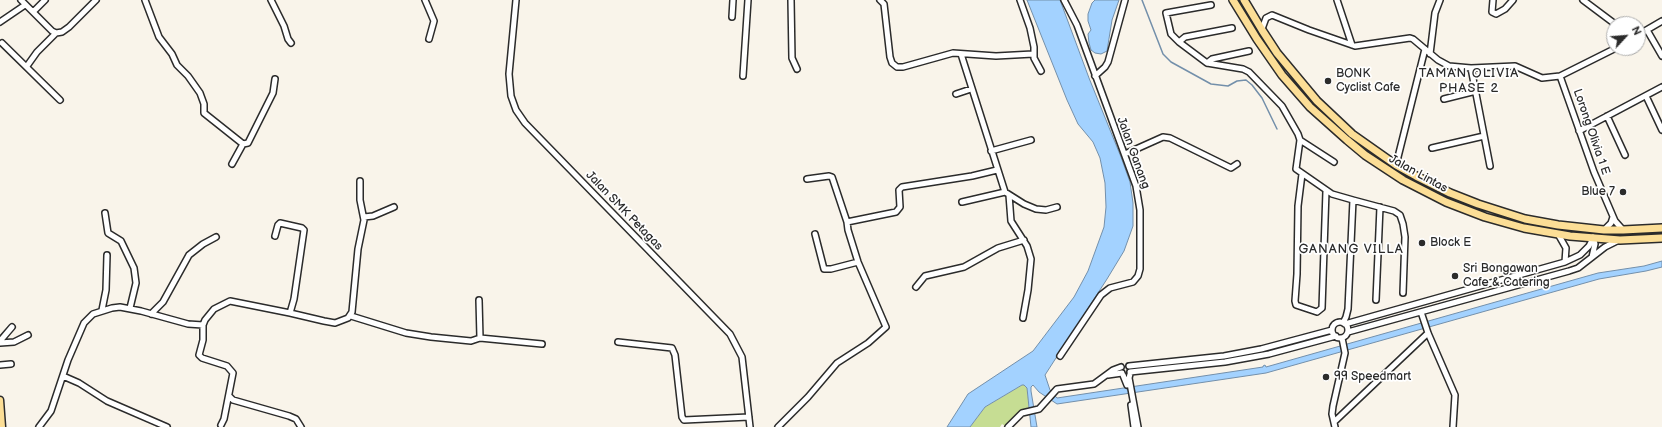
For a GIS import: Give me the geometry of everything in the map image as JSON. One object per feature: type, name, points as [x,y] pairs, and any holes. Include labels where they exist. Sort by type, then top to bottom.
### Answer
[{"type":"highway","name":"Jalan Lintas","points":[[1233,0],[1257,39],[1294,89],[1321,118],[1374,161],[1424,192],[1474,213],[1524,228],[1558,234],[1620,240],[1662,238]]},
{"type":"highway","name":"Jalan Lintas","points":[[1244,0],[1285,64],[1308,92],[1352,134],[1396,165],[1450,193],[1507,214],[1558,225],[1604,230],[1661,228]]},
{"type":"highway","points":[[1374,161],[1374,156],[1378,153]]},
{"type":"main road","points":[[0,400],[2,427]]},
{"type":"street","points":[[21,0],[52,31],[56,33]]},
{"type":"street","points":[[32,12],[46,0]]},
{"type":"street","points":[[27,66],[37,52],[56,33],[62,32],[69,27],[96,0]]},
{"type":"street","points":[[144,0],[159,37],[172,54],[177,65],[188,76],[203,100],[204,113],[243,144]]},
{"type":"street","points":[[271,0],[291,43]]},
{"type":"street","points":[[425,0],[434,21],[429,39]]},
{"type":"street","name":"Jalan SMK Petagas","points":[[516,0],[509,74],[511,96],[516,110],[525,123],[730,334],[742,357],[750,427]]},
{"type":"street","points":[[732,17],[733,0]]},
{"type":"street","points":[[744,76],[748,0]]},
{"type":"street","points":[[791,0],[792,58],[797,69]]},
{"type":"street","points":[[880,0],[884,4],[890,57],[894,66],[903,67],[945,54],[996,56],[1033,54]]},
{"type":"street","points":[[1020,0],[1030,28],[1034,51],[1033,54],[1041,71]]},
{"type":"street","name":"Jalan Ganang","points":[[1060,356],[1101,295],[1110,288],[1133,282],[1140,273],[1138,198],[1125,154],[1077,25],[1064,0]]},
{"type":"street","points":[[1095,76],[1105,67],[1108,62],[1125,0]]},
{"type":"street","points":[[1337,0],[1352,45]]},
{"type":"street","points":[[1430,54],[1435,13],[1440,0]]},
{"type":"street","points":[[1494,0],[1492,9],[1493,14],[1505,9],[1514,0]]},
{"type":"street","points":[[1583,0],[1606,17]]},
{"type":"street","points":[[0,22],[26,5]]},
{"type":"street","points":[[1211,5],[1166,13],[1165,14],[1171,34],[1179,42],[1207,63],[1249,72],[1282,106],[1300,140],[1296,167],[1302,174],[1326,191],[1336,196],[1394,211],[1400,215],[1405,237],[1403,293]]},
{"type":"street","points":[[1253,16],[1258,18],[1266,18],[1274,15],[1309,30],[1352,45],[1361,46],[1410,38],[1430,54],[1449,66],[1471,68],[1515,66],[1542,78],[1560,76],[1606,53]]},
{"type":"street","points":[[1262,30],[1266,18]]},
{"type":"street","points":[[1662,21],[1647,30],[1662,56]]},
{"type":"street","points":[[1179,42],[1185,37],[1232,28]]},
{"type":"street","points":[[2,43],[60,100]]},
{"type":"street","points":[[1396,165],[1425,50]]},
{"type":"street","points":[[1207,63],[1212,59],[1250,51]]},
{"type":"street","points":[[961,54],[997,170],[1007,194],[1011,221],[1024,240],[1031,259],[1023,318]]},
{"type":"street","points":[[1471,68],[1490,166]]},
{"type":"street","name":"Lorong Olivia 1 E","points":[[1560,76],[1591,166],[1614,217],[1623,230]]},
{"type":"street","points":[[232,164],[243,144],[248,143],[272,92],[275,79]]},
{"type":"street","points":[[1579,131],[1662,87]]},
{"type":"street","points":[[956,94],[972,89]]},
{"type":"street","points":[[1444,100],[1476,92]]},
{"type":"street","points":[[1646,96],[1662,130]]},
{"type":"street","points":[[1607,116],[1625,155]]},
{"type":"street","points":[[1432,148],[1484,136]]},
{"type":"street","points":[[1125,154],[1162,137],[1170,138],[1231,168],[1238,164]]},
{"type":"street","points":[[991,151],[1031,140]]},
{"type":"street","points":[[1300,140],[1334,162]]},
{"type":"street","points":[[847,222],[896,212],[900,207],[899,190],[902,187],[972,176],[997,170]]},
{"type":"street","points":[[1302,174],[1298,206],[1295,301],[1296,305],[1317,312],[1322,308],[1326,191]]},
{"type":"street","points":[[778,427],[808,397],[837,363],[868,343],[886,327],[858,262],[847,222],[831,177],[807,179]]},
{"type":"street","points":[[351,316],[358,249],[364,217],[360,200],[360,181]]},
{"type":"street","points":[[962,202],[1007,194],[1036,209],[1046,210],[1057,207]]},
{"type":"street","points":[[1344,323],[1348,310],[1353,200]]},
{"type":"street","points":[[364,217],[373,216],[394,206]]},
{"type":"street","points":[[1376,300],[1380,207]]},
{"type":"street","points":[[105,213],[108,233],[121,241],[134,268],[136,283],[130,308]]},
{"type":"street","points":[[1604,230],[1611,223],[1614,217]]},
{"type":"street","points":[[275,236],[280,223],[302,228],[304,230],[294,299],[290,313]]},
{"type":"street","points":[[1008,427],[1019,415],[1042,407],[1059,388],[1094,384],[1113,370],[1124,365],[1129,366],[1224,356],[1260,349],[1332,330],[1336,324],[1565,262],[1580,256],[1589,246],[1593,238],[1594,229]]},
{"type":"street","points":[[815,234],[824,269],[831,269],[858,262]]},
{"type":"street","points":[[1558,234],[1566,248],[1565,262]]},
{"type":"street","points":[[151,314],[163,302],[189,255],[203,244],[216,237]]},
{"type":"street","points":[[1592,257],[1595,244],[1593,238]]},
{"type":"street","points":[[916,287],[925,276],[964,267],[998,248],[1024,240]]},
{"type":"street","points":[[1334,424],[1332,414],[1334,401],[1346,353],[1343,340],[1348,332],[1578,268],[1605,247],[1620,240]]},
{"type":"street","points":[[102,310],[106,290],[107,255]]},
{"type":"street","points":[[479,300],[480,338]]},
{"type":"street","points":[[221,425],[224,419],[229,396],[232,373],[230,368],[227,366],[202,358],[199,355],[203,340],[203,325],[209,314],[214,309],[230,301],[336,323],[351,316],[416,335],[471,341],[480,338],[542,344]]},
{"type":"street","points":[[39,427],[51,411],[68,360],[84,323],[93,314],[102,310],[116,307],[130,308],[188,324],[203,325]]},
{"type":"street","points":[[1421,312],[1427,331],[1455,395],[1453,427]]},
{"type":"street","points":[[1344,323],[1348,328],[1348,332]]},
{"type":"street","points":[[0,342],[12,327]]},
{"type":"street","points":[[1332,330],[1336,336],[1343,340]]},
{"type":"street","points":[[1334,424],[1427,331]]},
{"type":"street","points":[[0,342],[14,342],[28,335]]},
{"type":"street","points":[[1108,375],[1225,362],[1269,354],[1336,336]]},
{"type":"street","points":[[618,342],[672,348],[675,355],[682,417],[684,420],[749,417]]},
{"type":"street","points":[[0,365],[10,364]]},
{"type":"street","points":[[1129,366],[1130,373],[1128,381],[1138,427]]},
{"type":"street","points":[[1121,367],[1122,374],[1128,381]]},
{"type":"street","points":[[63,376],[79,383],[107,401],[153,424],[166,427]]},
{"type":"street","points":[[229,396],[233,400],[289,416],[296,419],[300,426]]},
{"type":"street","points":[[1132,400],[1134,427]]},
{"type":"green space","points":[[1022,385],[1027,388],[1029,407],[1020,411],[1005,426],[1002,424],[1000,427],[970,427],[985,407]]},
{"type":"water","points":[[1027,0],[1060,0],[1130,182],[1133,203],[1133,226],[1124,251],[1045,375],[1050,390],[1057,398],[1263,367],[1265,365],[1266,367],[1598,273],[1644,266],[1662,261],[1662,267],[1599,279],[1266,373],[1057,404],[1039,392],[1033,385],[1031,387],[1031,391],[1037,427],[1031,427],[1027,388],[1022,385],[985,407],[970,427],[947,427],[968,394],[1033,351],[1074,297],[1088,271],[1104,227],[1106,207],[1105,183],[1100,158],[1093,142],[1078,124]]},
{"type":"water","points":[[1095,0],[1119,0],[1112,20],[1107,51],[1101,54],[1095,53],[1091,50],[1088,34],[1091,30],[1088,21],[1088,14],[1092,3]]},
{"type":"waterway","points":[[1142,0],[1163,54],[1171,62],[1211,84],[1228,86],[1237,81],[1246,80],[1262,98],[1277,129]]},
{"type":"place","name":"BONK Cyclist Cafe","points":[[1328,81]]},
{"type":"place","name":"Blue 7","points":[[1623,192]]},
{"type":"place","name":"Block E","points":[[1422,243]]},
{"type":"place","name":"Sri Bongawan Cafe & Catering","points":[[1455,276]]},
{"type":"place","name":"99 Speedmart","points":[[1326,377]]},
{"type":"district","name":"TAMAN OLIVIA PHASE 2","points":[[1469,82]]},
{"type":"district","name":"GANANG VILLA","points":[[1351,250]]}]
